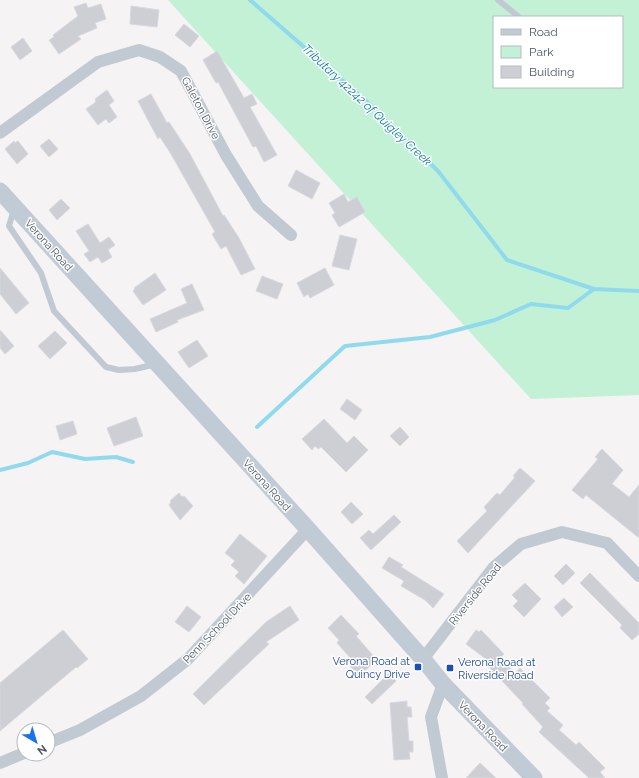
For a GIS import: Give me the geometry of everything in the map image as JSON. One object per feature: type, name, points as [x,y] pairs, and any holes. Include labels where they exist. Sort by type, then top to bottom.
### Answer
[{"type":"street","name":"Galeton Drive","points":[[0,133],[98,62],[139,50],[160,57],[181,71],[226,155],[258,206],[291,235]]},
{"type":"street","name":"Verona Road","points":[[0,191],[308,529],[423,659],[443,684],[534,778]]},
{"type":"street","name":"Penn School Drive","points":[[56,740],[80,730],[141,696],[188,660],[308,529]]},
{"type":"street","name":"Riverside Road","points":[[423,659],[494,567],[521,544],[562,532],[607,543],[639,576]]},
{"type":"street","points":[[442,778],[431,717],[443,684]]},
{"type":"street","points":[[0,763],[16,756]]},
{"type":"lane","points":[[498,0],[518,16]]},
{"type":"lane","points":[[15,208],[9,226],[42,274],[54,311],[106,367],[127,370],[158,364]]},
{"type":"green space","points":[[168,0],[639,0],[639,395],[531,399]]},
{"type":"building","points":[[86,3],[88,8],[101,4],[106,19],[95,23],[97,28],[78,36],[81,39],[59,54],[49,40],[54,37],[53,35],[78,16],[74,7]]},
{"type":"building","points":[[131,6],[159,10],[157,27],[130,24]]},
{"type":"building","points":[[184,24],[199,36],[190,47],[175,35]]},
{"type":"building","points":[[23,38],[32,51],[20,60],[11,47]]},
{"type":"building","points":[[217,51],[244,98],[252,94],[257,104],[250,107],[277,155],[264,162],[256,146],[253,147],[218,82],[216,83],[203,60]]},
{"type":"building","points":[[107,90],[114,101],[109,105],[117,117],[109,123],[106,119],[98,125],[86,109],[96,102],[95,99]]},
{"type":"building","points":[[151,94],[167,123],[169,122],[190,154],[223,216],[224,215],[239,238],[255,269],[241,275],[226,246],[221,249],[212,234],[215,232],[171,154],[160,137],[158,139],[138,101]]},
{"type":"building","points":[[49,139],[58,149],[49,157],[40,146]]},
{"type":"building","points":[[14,141],[15,143],[18,141],[28,154],[17,164],[5,149]]},
{"type":"building","points":[[296,170],[320,183],[312,199],[288,186]]},
{"type":"building","points":[[344,194],[348,202],[357,197],[365,212],[339,227],[332,215],[335,213],[329,203]]},
{"type":"building","points":[[61,199],[70,208],[57,220],[49,210]]},
{"type":"building","points":[[88,224],[100,243],[109,237],[115,245],[108,250],[112,257],[102,263],[98,257],[90,262],[84,254],[89,251],[76,231]]},
{"type":"building","points":[[340,235],[357,239],[349,270],[332,266]]},
{"type":"building","points":[[0,268],[29,303],[16,314],[0,294]]},
{"type":"building","points":[[325,268],[334,285],[310,298],[308,294],[304,297],[297,283]]},
{"type":"building","points":[[155,273],[166,290],[143,305],[133,291],[135,289],[134,288]]},
{"type":"building","points":[[262,276],[283,284],[277,299],[256,291]]},
{"type":"building","points":[[192,284],[204,310],[177,320],[178,322],[156,332],[150,319],[187,303],[181,289]]},
{"type":"building","points":[[0,330],[14,346],[5,354],[0,348]]},
{"type":"building","points":[[55,331],[67,343],[50,359],[38,346]]},
{"type":"building","points":[[197,340],[208,356],[189,368],[178,352]]},
{"type":"building","points":[[347,399],[362,410],[355,420],[340,409]]},
{"type":"building","points":[[136,417],[143,436],[114,446],[107,428]]},
{"type":"building","points":[[324,419],[347,443],[354,436],[368,450],[346,472],[321,447],[318,449],[315,446],[312,450],[302,439]]},
{"type":"building","points":[[73,421],[77,434],[60,440],[56,426]]},
{"type":"building","points":[[400,427],[409,437],[400,446],[390,436]]},
{"type":"building","points":[[602,449],[623,470],[612,484],[629,497],[639,485],[639,538],[586,495],[583,499],[572,490],[598,459],[595,457]]},
{"type":"building","points":[[520,468],[535,481],[468,553],[457,541],[487,511],[484,507],[497,493],[500,495],[515,477],[513,476]]},
{"type":"building","points":[[179,493],[182,497],[184,496],[193,506],[180,520],[169,505],[171,502],[170,501]]},
{"type":"building","points":[[351,502],[363,514],[352,524],[341,512]]},
{"type":"building","points":[[394,515],[401,522],[371,550],[360,538],[369,530],[373,534]]},
{"type":"building","points":[[240,534],[267,556],[244,584],[235,576],[239,572],[231,565],[235,561],[225,553]]},
{"type":"building","points":[[389,557],[403,565],[401,567],[444,594],[433,608],[425,600],[401,586],[404,581],[382,568]]},
{"type":"building","points":[[566,564],[575,573],[563,585],[554,576]]},
{"type":"building","points":[[590,573],[639,623],[639,634],[632,640],[620,628],[622,625],[580,583]]},
{"type":"building","points":[[525,583],[541,599],[524,617],[513,606],[518,601],[512,595]]},
{"type":"building","points":[[564,598],[573,607],[562,617],[554,607]]},
{"type":"building","points":[[187,606],[201,617],[189,632],[175,622]]},
{"type":"building","points":[[290,606],[299,620],[266,642],[269,644],[204,705],[193,694],[266,622]]},
{"type":"building","points":[[341,615],[359,634],[356,636],[377,660],[359,676],[350,666],[354,662],[337,643],[339,640],[328,628]]},
{"type":"building","points":[[63,630],[88,659],[77,668],[76,667],[0,731],[0,683]]},
{"type":"building","points":[[476,630],[479,632],[481,630],[504,654],[500,658],[515,673],[520,668],[550,698],[545,703],[550,708],[547,711],[563,725],[559,730],[576,745],[579,742],[605,768],[600,772],[605,778],[589,778],[539,732],[543,727],[522,704],[523,703],[483,661],[486,659],[466,644]]},
{"type":"building","points":[[389,673],[396,681],[372,704],[365,697]]},
{"type":"building","points":[[407,701],[407,707],[411,707],[412,717],[407,717],[409,741],[413,741],[413,752],[409,752],[410,759],[394,760],[390,703]]},
{"type":"building","points":[[480,763],[496,778],[466,778]]},
{"type":"waterway","name":"Tributary 42242 of Quigley Creek","points":[[250,0],[365,100],[438,171],[507,260],[594,289],[639,291]]},
{"type":"waterway","points":[[257,427],[345,346],[430,337],[495,320],[531,304],[568,308],[594,289]]},
{"type":"waterway","points":[[0,470],[28,463],[52,452],[85,459],[116,457],[133,462]]},
{"type":"place","name":"Verona Road at Quincy Drive","points":[[418,667]]},
{"type":"place","name":"Verona Road at Riverside Road","points":[[450,668]]}]
